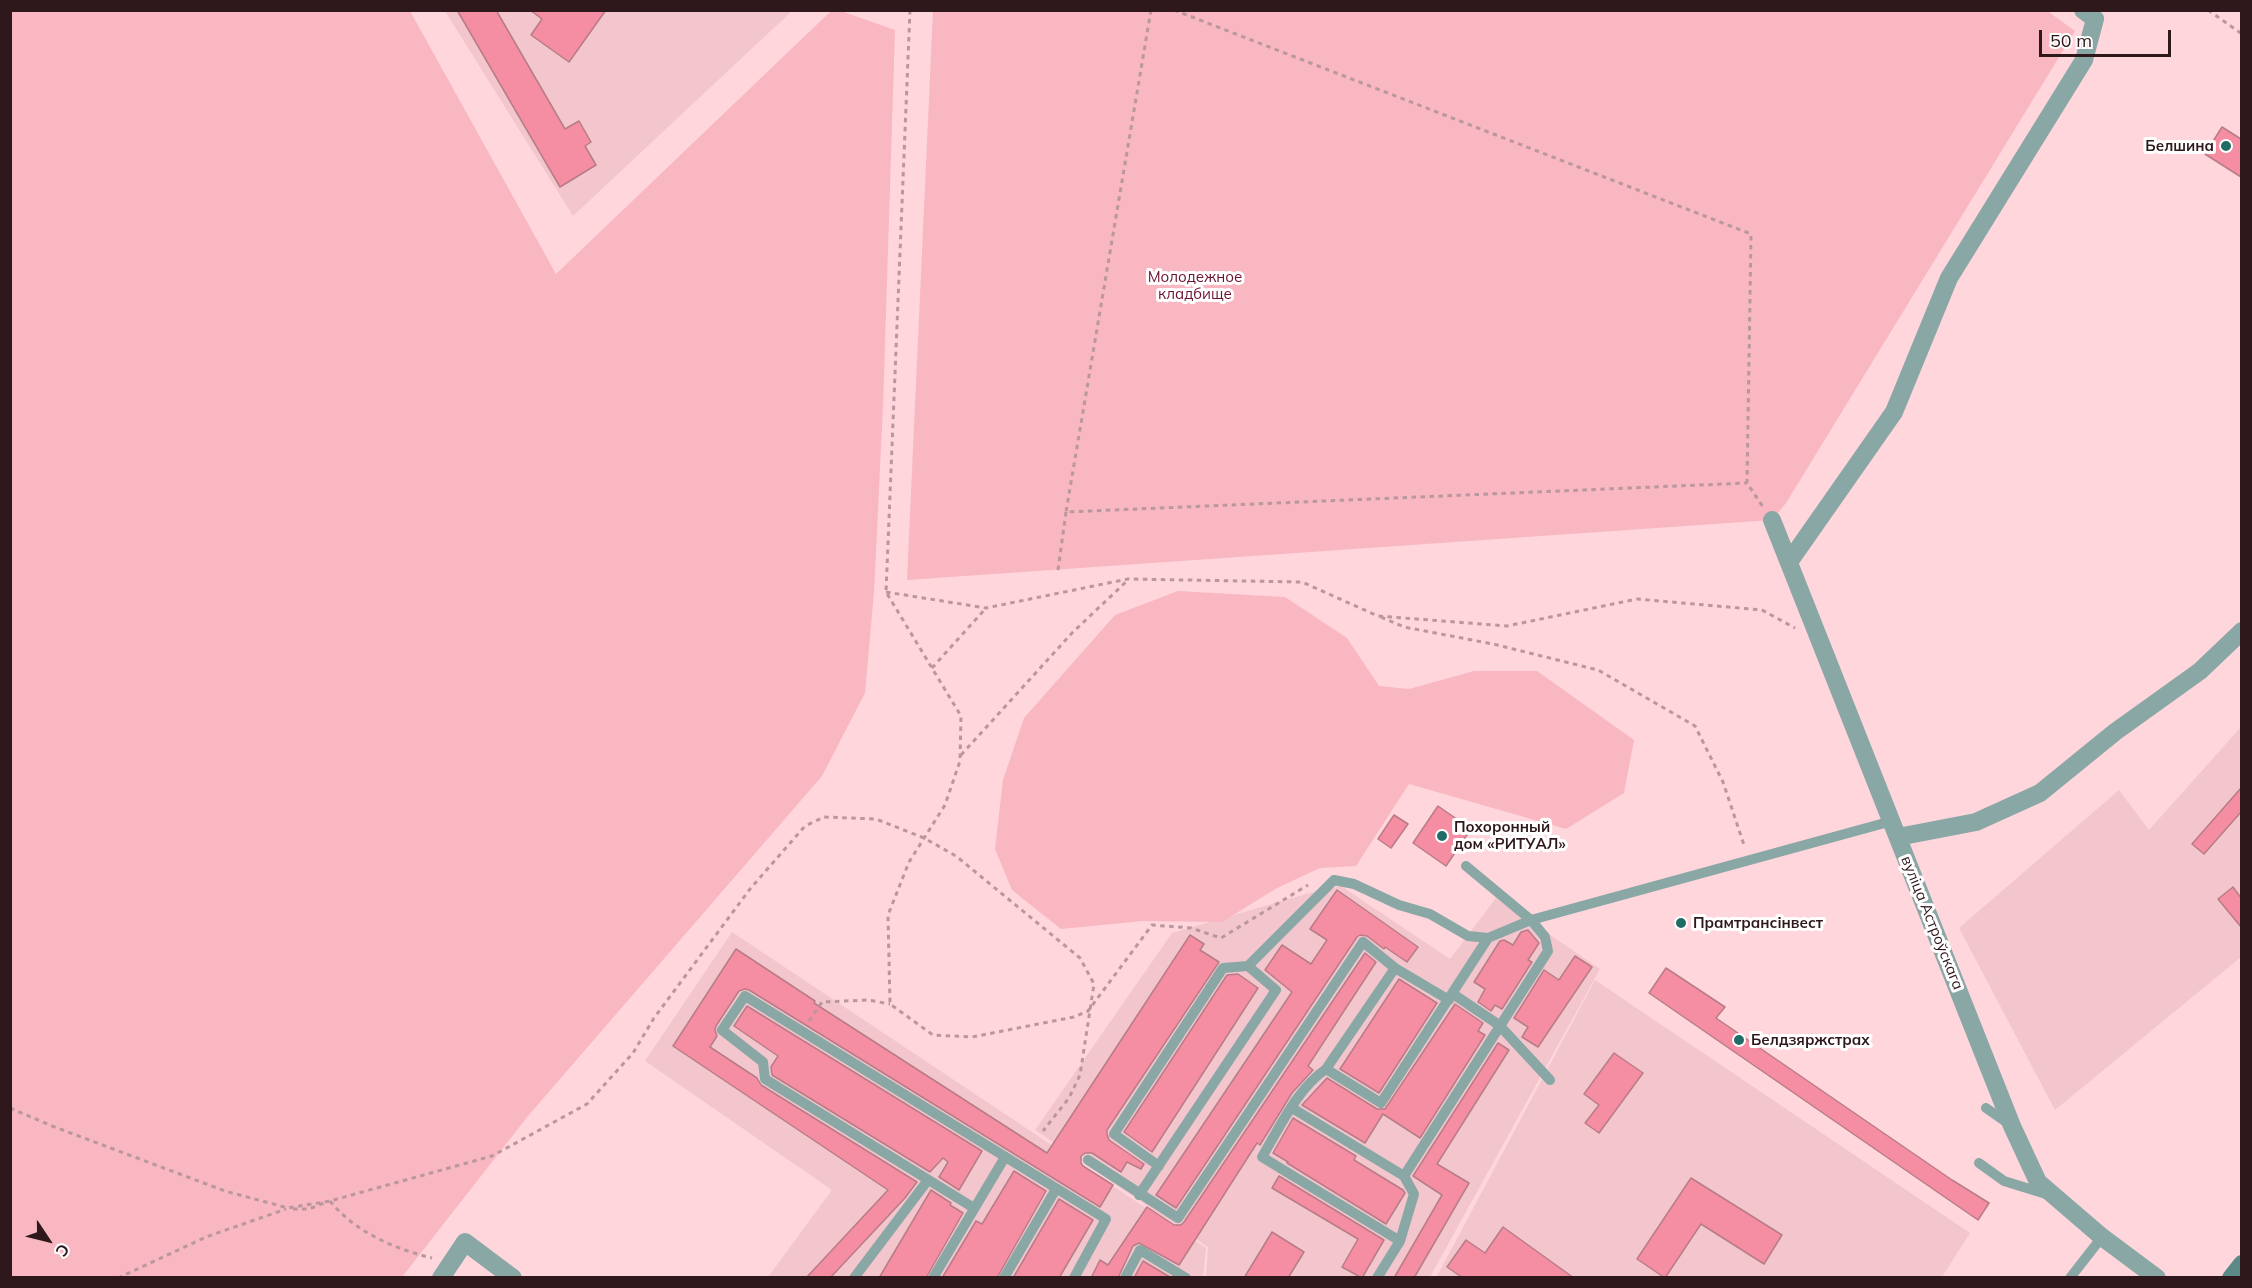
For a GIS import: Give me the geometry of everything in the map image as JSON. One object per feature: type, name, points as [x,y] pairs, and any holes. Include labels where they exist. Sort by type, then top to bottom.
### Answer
[{"type":"main road","points":[[2231,1278],[2241,1264]]},
{"type":"street","points":[[1789,562],[1894,412],[1949,278],[2084,60],[2095,19],[2083,10]]},
{"type":"street","name":"вуліца Астроўскага","points":[[1772,520],[2012,1126],[2038,1182],[2102,1236],[2157,1278]]},
{"type":"street","points":[[1895,829],[1976,822],[2040,793],[2115,732],[2200,671],[2241,631]]},
{"type":"street","points":[[441,1278],[465,1242],[513,1278]]},
{"type":"lane","points":[[1159,1166],[1114,1134],[1223,968],[1248,966],[1334,880],[1354,884],[1399,905],[1430,914],[1468,936],[1488,938],[1531,920],[1749,861],[1895,829]]},
{"type":"lane","points":[[1404,1176],[1499,1024],[1548,951],[1545,937],[1531,920],[1466,866]]},
{"type":"lane","points":[[1326,1069],[1381,1103],[1488,938]]},
{"type":"lane","points":[[1088,1160],[1178,1218],[1363,942],[1395,968],[1499,1024],[1550,1080]]},
{"type":"lane","points":[[1139,1195],[1276,990],[1248,966]]},
{"type":"lane","points":[[1395,968],[1326,1069],[1315,1077],[1292,1108],[1262,1157],[1400,1241]]},
{"type":"lane","points":[[974,1208],[765,1078],[763,1062],[722,1030],[745,996],[1106,1219],[1074,1278]]},
{"type":"lane","points":[[1986,1107],[2012,1126]]},
{"type":"lane","points":[[1292,1108],[1404,1176],[1414,1194],[1400,1241],[1377,1278]]},
{"type":"lane","points":[[933,1278],[1005,1157]]},
{"type":"lane","points":[[1979,1163],[2004,1181],[2056,1197]]},
{"type":"lane","points":[[854,1278],[928,1179]]},
{"type":"lane","points":[[1004,1278],[1056,1189]]},
{"type":"lane","points":[[2070,1278],[2102,1236]]},
{"type":"lane","points":[[1125,1278],[1140,1250],[1186,1278]]},
{"type":"path","points":[[890,1004],[888,915],[909,862],[945,805],[960,756],[961,716],[886,592],[910,10]]},
{"type":"path","points":[[1059,570],[1066,512],[1151,10]]},
{"type":"path","points":[[1174,10],[1751,234],[1747,483],[1772,520]]},
{"type":"path","points":[[2208,10],[2241,34]]},
{"type":"path","points":[[1066,512],[1747,483]]},
{"type":"path","points":[[886,592],[986,608],[1128,579],[1302,582],[1404,627],[1598,670],[1695,726],[1723,782],[1749,861]]},
{"type":"path","points":[[960,756],[1072,633],[1128,579]]},
{"type":"path","points":[[1378,616],[1508,626],[1638,598],[1761,610],[1821,642]]},
{"type":"path","points":[[932,668],[986,608]]},
{"type":"path","points":[[10,1108],[225,1191],[288,1208],[309,1209],[330,1201],[492,1156],[587,1104],[633,1053],[654,1018],[750,889],[805,826],[824,817],[876,819],[924,838],[956,856],[1080,958],[1094,984],[1088,1011],[1080,1075],[1069,1098],[1043,1131]]},
{"type":"path","points":[[802,1031],[822,1002],[868,1000],[890,1004],[933,1035],[972,1037],[1074,1017],[1088,1011],[1152,926],[1191,927],[1221,938],[1320,878],[1334,880]]},
{"type":"path","points":[[330,1201],[343,1217],[379,1239],[413,1253],[452,1262]]},
{"type":"path","points":[[118,1278],[206,1237],[288,1208]]},
{"type":"shaded area","points":[[445,11],[792,11],[573,216]]},
{"type":"shaded area","points":[[2241,727],[2241,957],[2055,1110],[1959,928],[2119,790],[2149,830]]},
{"type":"shaded area","points":[[1341,886],[1450,959],[1496,898],[1600,969],[1430,1277],[1206,1277],[1208,1247],[1035,1130],[1172,933]]},
{"type":"shaded area","points":[[732,932],[1206,1248],[1203,1277],[768,1277],[832,1190],[645,1061]]},
{"type":"shaded area","points":[[1595,980],[1970,1233],[1942,1277],[1436,1278]]},
{"type":"green space","name":"Молодежное кладбище","points":[[2046,10],[2075,31],[1786,503],[1772,520],[907,580],[933,11]]},
{"type":"green space","points":[[10,11],[410,11],[556,274],[831,11],[841,11],[895,30],[883,407],[874,592],[865,693],[822,776],[528,1116],[402,1277],[11,1277]]},
{"type":"green space","points":[[1178,591],[1285,597],[1347,638],[1379,686],[1409,689],[1474,671],[1537,671],[1634,740],[1624,793],[1566,829],[1409,784],[1356,866],[1320,868],[1277,888],[1222,922],[1143,921],[1061,929],[1012,890],[995,849],[1003,780],[1024,718],[1115,615]]},
{"type":"building","points":[[457,10],[496,10],[565,129],[579,121],[591,142],[585,146],[596,165],[560,187]]},
{"type":"building","points":[[530,10],[606,10],[569,62],[531,35],[542,19]]},
{"type":"building","name":"Белшина","points":[[2222,127],[2241,139],[2241,177],[2205,154]]},
{"type":"building","points":[[2241,788],[2241,812],[2204,854],[2192,844]]},
{"type":"building","name":"Похоронный дом «РИТУАЛ»","points":[[1438,806],[1471,829],[1446,866],[1413,843]]},
{"type":"building","points":[[1394,815],[1408,824],[1391,848],[1378,839]]},
{"type":"building","points":[[2233,887],[2241,898],[2241,927],[2218,899]]},
{"type":"building","points":[[1337,890],[1418,947],[1407,962],[1367,936],[1357,937],[1176,1208],[1156,1195],[1292,992],[1265,970],[1282,945],[1311,964],[1327,940],[1310,929]]},
{"type":"building","points":[[1528,930],[1539,943],[1528,960],[1532,962],[1502,1009],[1495,1005],[1491,1011],[1478,1002],[1485,989],[1474,982],[1500,941],[1504,940],[1513,945],[1521,932]]},
{"type":"building","points":[[1190,935],[1204,944],[1200,950],[1219,962],[1107,1130],[1109,1140],[1144,1164],[1141,1169],[1127,1162],[1121,1172],[1092,1153],[1085,1153],[1081,1156],[1083,1166],[1113,1185],[1100,1207],[749,990],[739,991],[716,1026],[717,1036],[710,1047],[757,1078],[761,1085],[917,1182],[905,1198],[830,1278],[806,1278],[888,1190],[673,1046],[736,949],[815,1001],[814,1003],[1047,1153]]},
{"type":"building","points":[[1365,953],[1376,962],[1308,1066],[1313,1070],[1292,1093],[1260,1145],[1257,1143],[1179,1265],[1139,1243],[1133,1246],[1118,1278],[1091,1278],[1100,1260],[1108,1265],[1147,1207],[1174,1225],[1181,1225],[1184,1222]]},
{"type":"building","points":[[1575,956],[1592,967],[1538,1047],[1522,1037],[1528,1027],[1514,1018],[1544,970],[1559,980]]},
{"type":"building","points":[[1666,968],[1725,1007],[1716,1018],[1989,1203],[1978,1220],[1649,993]]},
{"type":"building","points":[[1238,974],[1258,988],[1152,1152],[1124,1132],[1227,975]]},
{"type":"building","points":[[1399,979],[1437,1003],[1379,1093],[1340,1069]]},
{"type":"building","points":[[1455,1004],[1483,1023],[1478,1031],[1485,1035],[1420,1138],[1383,1114],[1365,1143],[1302,1105],[1327,1078],[1377,1109],[1385,1109]]},
{"type":"building","points":[[747,1006],[982,1151],[959,1190],[939,1177],[948,1162],[943,1158],[930,1172],[772,1075],[771,1067],[778,1056],[734,1026]]},
{"type":"building","points":[[1498,1043],[1509,1050],[1437,1164],[1469,1183],[1414,1278],[1394,1278],[1442,1195],[1413,1176]]},
{"type":"building","points":[[1614,1053],[1643,1073],[1599,1133],[1585,1123],[1599,1105],[1584,1094]]},
{"type":"building","points":[[1293,1118],[1356,1156],[1354,1160],[1403,1190],[1405,1193],[1386,1224],[1273,1153]]},
{"type":"building","points":[[1014,1171],[1046,1191],[997,1278],[942,1278],[976,1221],[982,1224]]},
{"type":"building","points":[[1279,1176],[1384,1240],[1362,1278],[1342,1267],[1358,1239],[1272,1188]]},
{"type":"building","points":[[1691,1178],[1782,1235],[1764,1264],[1701,1224],[1665,1278],[1637,1259]]},
{"type":"building","points":[[931,1190],[963,1213],[926,1278],[879,1278]]},
{"type":"building","points":[[1059,1199],[1093,1220],[1059,1278],[1013,1278]]},
{"type":"building","points":[[1503,1227],[1574,1278],[1463,1278],[1447,1267],[1466,1240],[1485,1253]]},
{"type":"building","points":[[1272,1232],[1304,1252],[1288,1278],[1244,1278]]},
{"type":"building","points":[[1143,1261],[1170,1277],[1134,1278]]},
{"type":"place","name":"Белшина","points":[[2226,146]]},
{"type":"place","name":"Похоронный дом «РИТУАЛ»","points":[[1442,836]]},
{"type":"place","name":"Прамтрансінвест","points":[[1681,923]]},
{"type":"place","name":"Белдзяржстрах","points":[[1739,1040]]}]
